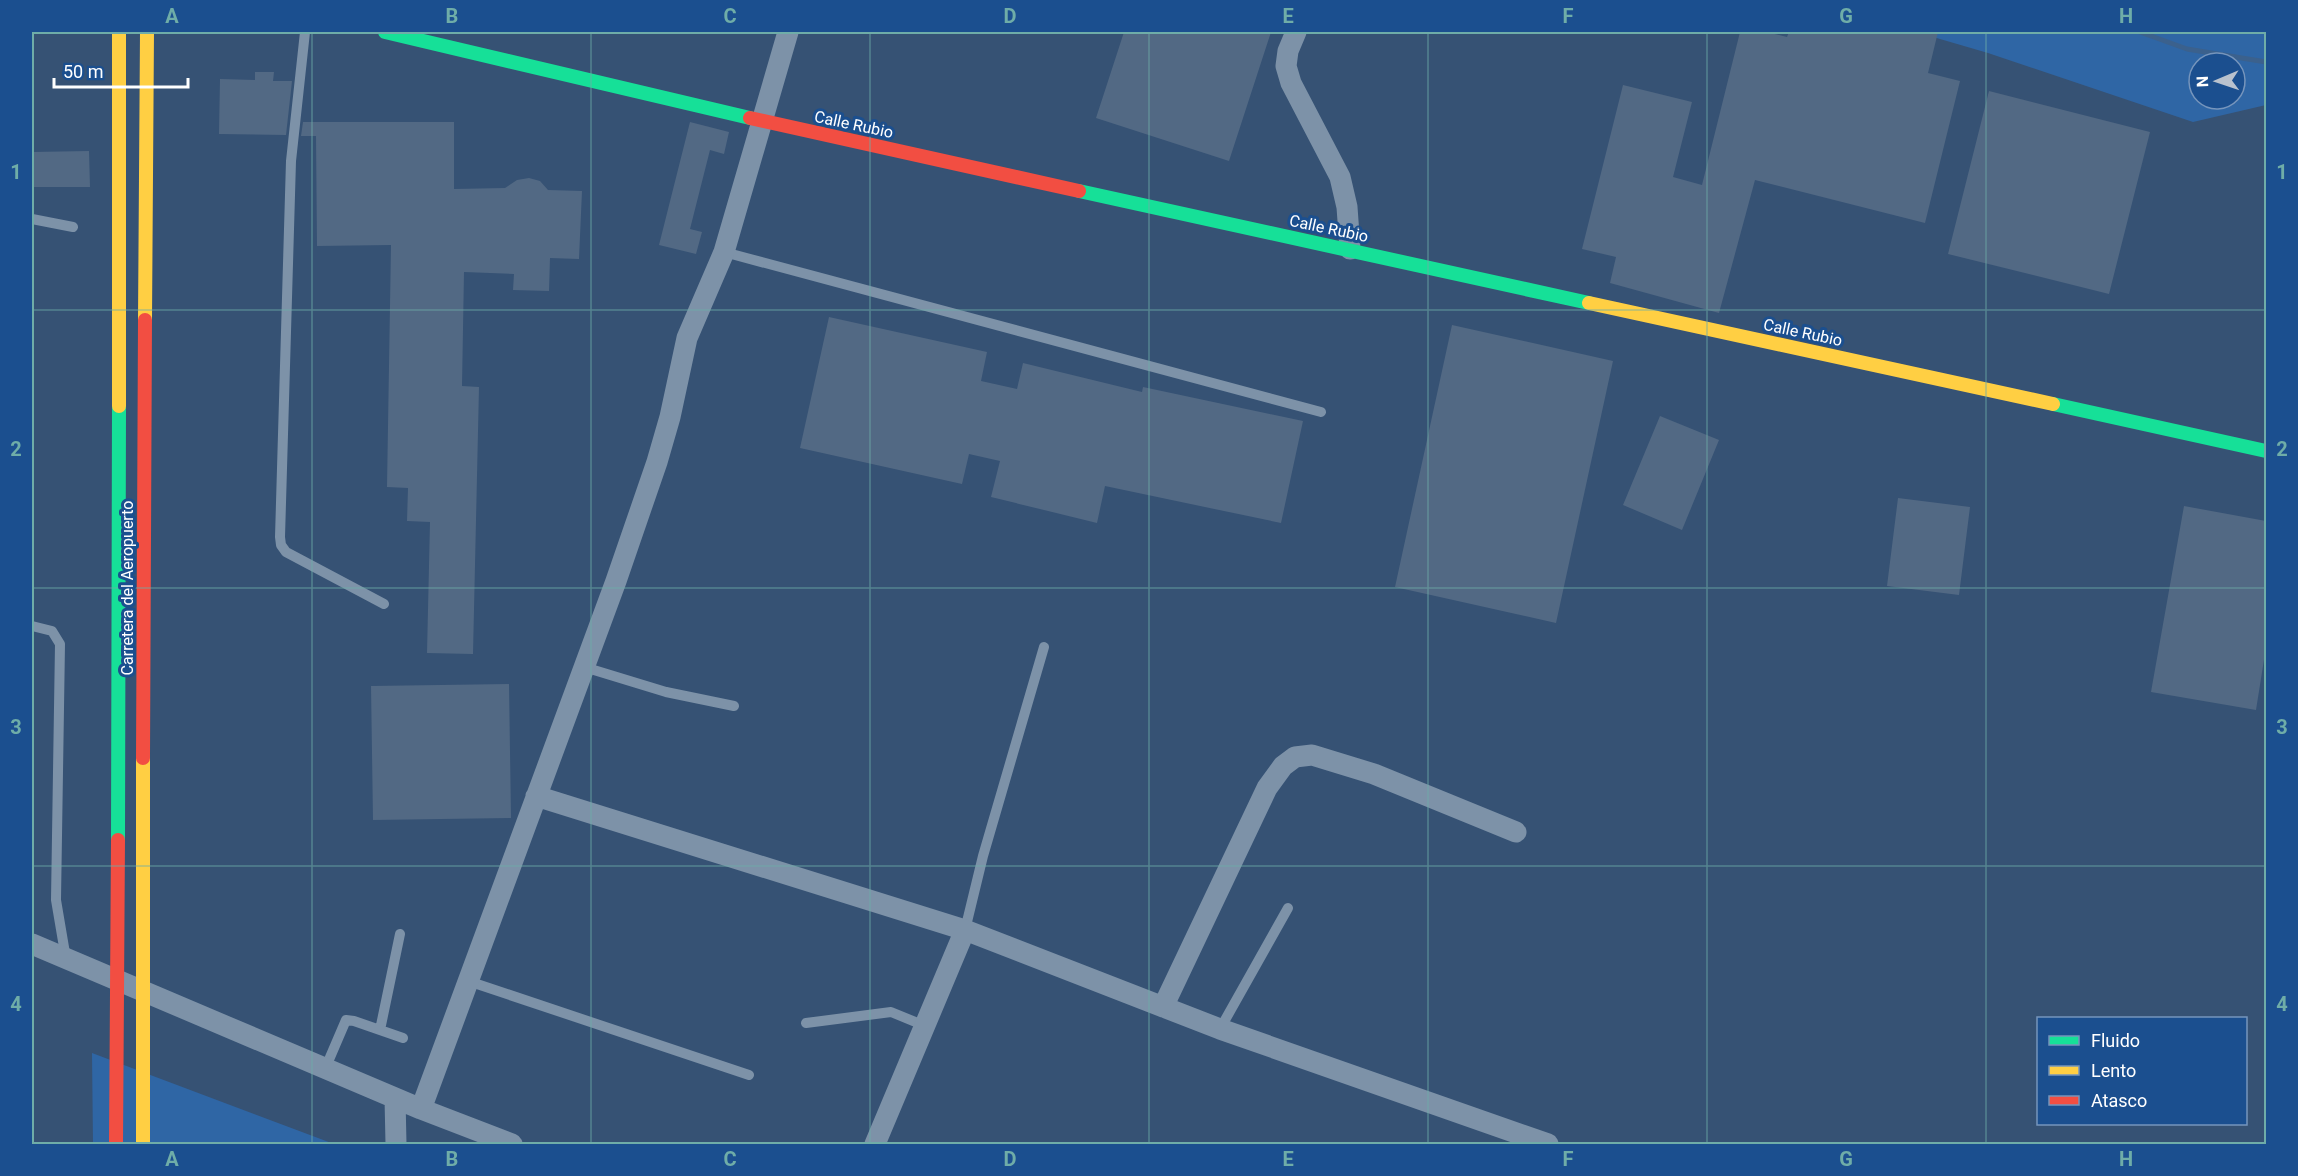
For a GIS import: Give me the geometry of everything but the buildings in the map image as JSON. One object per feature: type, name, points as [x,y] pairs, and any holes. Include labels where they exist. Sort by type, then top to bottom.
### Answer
[{"type":"main road","name":"Carretera del Aeropuerto","points":[[116,1144],[118,32]]},
{"type":"main road","name":"Carretera del Aeropuerto","points":[[143,1144],[147,32]]},
{"type":"main road","name":"Calle Rubio","points":[[385,32],[762,121],[2266,451]]},
{"type":"main road","points":[[118,415],[144,415]]},
{"type":"street","points":[[421,1109],[657,462],[670,417],[687,338],[724,252],[788,32]]},
{"type":"street","points":[[1296,32],[1288,51],[1286,66],[1291,83],[1340,177],[1347,207],[1350,249]]},
{"type":"street","points":[[1163,1007],[1267,788],[1283,766],[1295,758],[1312,755],[1374,774],[1516,831]]},
{"type":"street","points":[[536,796],[965,930],[1220,1029],[1539,1143]]},
{"type":"street","points":[[875,1144],[965,930]]},
{"type":"street","points":[[32,944],[144,994],[421,1109],[512,1144]]},
{"type":"street","points":[[395,1098],[396,1144]]},
{"type":"lane","points":[[305,32],[291,161],[281,545],[286,552],[384,604]]},
{"type":"lane","points":[[32,219],[73,227]]},
{"type":"lane","points":[[724,252],[1321,412]]},
{"type":"lane","points":[[32,626],[52,631],[60,644],[56,900],[66,959]]},
{"type":"lane","points":[[965,930],[983,856],[1044,647]]},
{"type":"lane","points":[[584,667],[666,692],[734,706]]},
{"type":"lane","points":[[1220,1029],[1288,908]]},
{"type":"lane","points":[[380,1030],[400,934]]},
{"type":"lane","points":[[468,981],[749,1074]]},
{"type":"lane","points":[[806,1023],[891,1012],[925,1026]]},
{"type":"lane","points":[[325,1069],[346,1020],[404,1038]]},
{"type":"shaded area","points":[[1916,32],[2266,32],[2266,105],[2247,109],[2247,51],[2187,51],[2187,111],[2240,111],[2193,122],[1988,53]]},
{"type":"shaded area","points":[[92,1053],[334,1144],[93,1144]]},
{"type":"waterway","points":[[2140,32],[2187,49],[2266,62]]},
{"type":"traffic: fast","points":[[385,32],[750,118]]},
{"type":"traffic: fast","points":[[1079,191],[1589,303]]},
{"type":"traffic: fast","points":[[2053,404],[2266,451]]},
{"type":"traffic: fast","points":[[118,840],[119,406]]},
{"type":"traffic: slow","points":[[119,32],[119,406]]},
{"type":"traffic: slow","points":[[145,320],[147,32]]},
{"type":"traffic: slow","points":[[1589,303],[2053,404]]},
{"type":"traffic: slow","points":[[143,758],[143,1144]]},
{"type":"traffic: jam","points":[[750,118],[1079,191]]},
{"type":"traffic: jam","points":[[143,758],[145,320]]},
{"type":"traffic: jam","points":[[116,1144],[118,840]]}]
